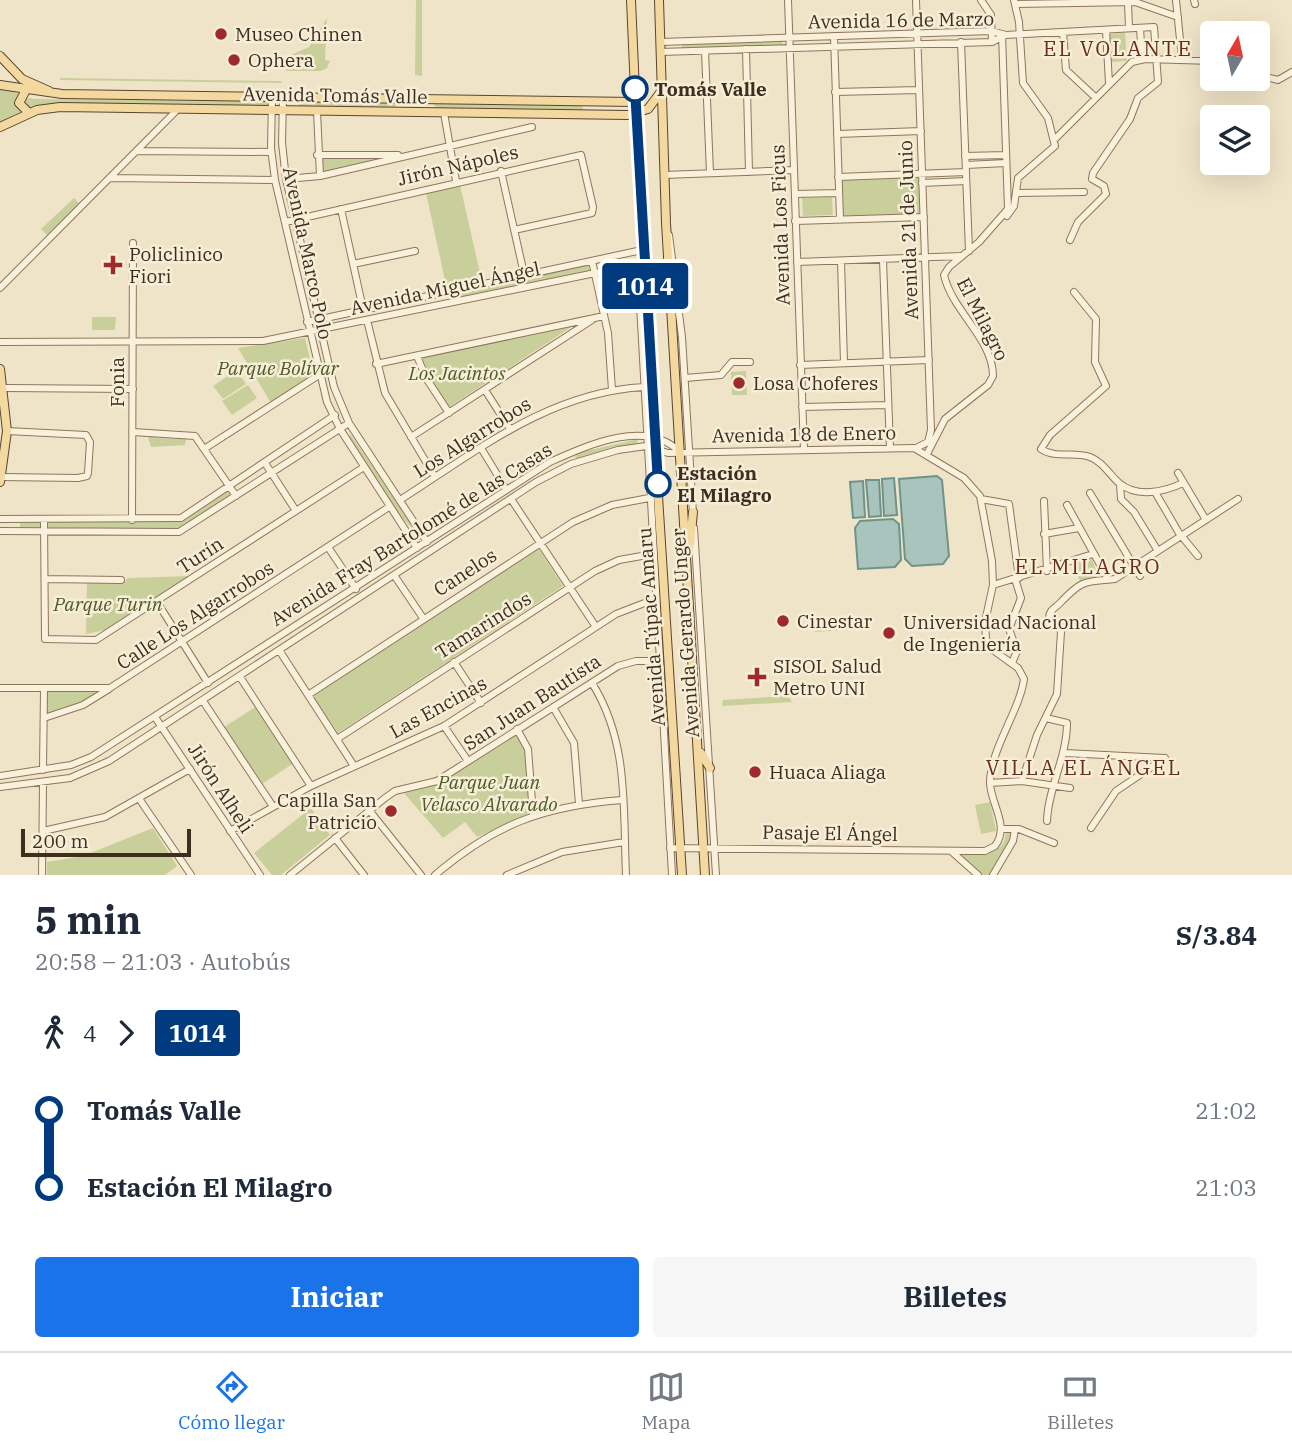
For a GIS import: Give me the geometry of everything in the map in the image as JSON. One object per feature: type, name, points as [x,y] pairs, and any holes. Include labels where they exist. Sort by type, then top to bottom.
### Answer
[{"type":"main road","name":"Avenida Túpac Amaru","points":[[631,0],[642,250],[682,875]]},
{"type":"main road","name":"Avenida Túpac Amaru","points":[[659,0],[666,223],[685,452],[687,567],[705,875]]},
{"type":"main road","points":[[0,56],[22,79],[62,94]]},
{"type":"main road","name":"Avenida Tomás Valle","points":[[0,85],[62,94],[635,102]]},
{"type":"main road","points":[[635,114],[651,106],[661,89]]},
{"type":"main road","points":[[26,90],[19,103],[30,113]]},
{"type":"main road","points":[[585,102],[589,108],[585,114]]},
{"type":"main road","name":"Avenida Tomás Valle","points":[[0,127],[30,113],[60,107],[635,114]]},
{"type":"main road","points":[[0,369],[7,431],[0,482]]},
{"type":"main road","points":[[687,567],[693,512]]},
{"type":"main road","points":[[698,748],[710,768]]},
{"type":"street","points":[[659,0],[669,0]]},
{"type":"street","name":"Avenida Los Ficus","points":[[788,0],[804,450]]},
{"type":"street","name":"Avenida 21 de Junio","points":[[914,448],[926,444],[931,434],[916,0]]},
{"type":"street","points":[[981,0],[991,15],[992,42]]},
{"type":"street","points":[[1177,0],[1182,59]]},
{"type":"street","points":[[797,262],[966,254],[1013,210],[1018,178],[1053,151],[1054,140],[1047,116],[1023,83],[1015,2],[1140,3],[1178,17]]},
{"type":"street","points":[[1128,2],[1129,28]]},
{"type":"street","points":[[997,225],[1008,209],[1003,35],[1154,27],[1158,82],[1139,97],[1130,119],[1092,174],[1093,180],[1105,187],[1105,196],[1080,218],[1070,240]]},
{"type":"street","points":[[1140,28],[1142,59]]},
{"type":"street","points":[[1106,30],[1109,83]]},
{"type":"street","name":"Avenida 16 de Marzo","points":[[660,42],[991,31],[1003,35]]},
{"type":"street","points":[[1063,32],[1066,70],[1095,97]]},
{"type":"street","name":"Avenida 16 de Marzo","points":[[660,52],[992,42],[1003,35]]},
{"type":"street","points":[[834,36],[840,219]]},
{"type":"street","points":[[961,43],[966,254]]},
{"type":"street","points":[[746,49],[750,172]]},
{"type":"street","points":[[705,51],[710,173]]},
{"type":"street","points":[[1054,140],[1129,64],[1142,59],[1200,60]]},
{"type":"street","points":[[1270,78],[1278,80],[1292,72]]},
{"type":"street","points":[[835,92],[919,90]]},
{"type":"street","name":"Avenida Marco Polo","points":[[272,97],[271,152],[275,180],[319,374],[340,429],[422,556]]},
{"type":"street","name":"Avenida Marco Polo","points":[[283,97],[282,143],[286,179],[318,320],[342,410],[432,549]]},
{"type":"street","points":[[0,288],[179,108]]},
{"type":"street","points":[[317,111],[320,176]]},
{"type":"street","points":[[444,113],[456,181]]},
{"type":"street","points":[[286,179],[320,176],[532,127]]},
{"type":"street","points":[[837,134],[921,131]]},
{"type":"street","points":[[137,151],[271,152]]},
{"type":"street","points":[[317,155],[407,156]]},
{"type":"street","name":"Jirón Nápoles","points":[[285,222],[456,181],[581,155],[593,211],[514,230]]},
{"type":"street","points":[[965,156],[1006,155]]},
{"type":"street","points":[[838,177],[922,174],[1006,163]]},
{"type":"street","points":[[664,175],[794,170]]},
{"type":"street","points":[[501,171],[524,274]]},
{"type":"street","points":[[110,178],[275,180]]},
{"type":"street","points":[[922,183],[966,181]]},
{"type":"street","points":[[1016,193],[1084,192]]},
{"type":"street","points":[[794,194],[839,193]]},
{"type":"street","points":[[341,209],[363,309]]},
{"type":"street","points":[[795,221],[924,217]]},
{"type":"street","name":"Avenida Gerardo Unger","points":[[666,223],[685,378],[685,452],[693,512],[716,875]]},
{"type":"street","name":"Fonia","points":[[132,520],[133,243]]},
{"type":"street","name":"Avenida Miguel Ángel","points":[[307,322],[642,250]]},
{"type":"street","points":[[353,264],[415,251]]},
{"type":"street","points":[[293,256],[303,254]]},
{"type":"street","name":"El Milagro","points":[[927,454],[944,419],[988,385],[993,376],[987,354],[944,277],[947,269],[966,254]]},
{"type":"street","points":[[883,260],[890,448]]},
{"type":"street","points":[[592,261],[604,316],[612,390]]},
{"type":"street","points":[[841,261],[844,363]]},
{"type":"street","name":"Avenida Miguel Ángel","points":[[0,342],[249,343],[321,331],[595,272],[644,266]]},
{"type":"street","name":"Avenida Gerardo Unger","points":[[644,266],[640,305],[643,387],[672,875]]},
{"type":"street","points":[[297,273],[307,271]]},
{"type":"street","points":[[300,289],[311,287]]},
{"type":"street","points":[[449,290],[452,302]]},
{"type":"street","points":[[1074,292],[1096,318],[1095,362],[1106,386],[1057,428],[1041,447],[1049,453],[1075,454],[1094,459],[1120,484],[1133,490],[1155,492],[1182,483]]},
{"type":"street","points":[[376,364],[604,316]]},
{"type":"street","points":[[411,437],[593,319]]},
{"type":"street","points":[[367,320],[385,393],[435,477]]},
{"type":"street","points":[[417,356],[426,378],[449,413]]},
{"type":"street","points":[[800,365],[929,360]]},
{"type":"street","points":[[685,378],[721,375],[733,362],[750,362]]},
{"type":"street","points":[[204,449],[319,374]]},
{"type":"street","name":"Los Algarrobos","points":[[400,500],[510,429],[556,406],[612,390],[643,387]]},
{"type":"street","points":[[4,388],[133,390]]},
{"type":"street","points":[[485,390],[510,429]]},
{"type":"street","points":[[802,407],[888,404]]},
{"type":"street","points":[[0,519],[181,518],[342,410]]},
{"type":"street","points":[[0,531],[179,532],[349,423]]},
{"type":"street","points":[[0,477],[87,476],[89,442],[86,435],[7,431]]},
{"type":"street","points":[[133,432],[191,434],[236,496]]},
{"type":"street","name":"Avenida Fray Bartolomé de las Casas","points":[[0,776],[43,770],[91,757],[506,489],[567,454],[611,440],[646,435],[672,444],[685,452]]},
{"type":"street","points":[[646,446],[656,450],[685,452]]},
{"type":"street","name":"Avenida Fray Bartolomé de las Casas","points":[[0,787],[43,783],[88,772],[203,701],[511,499],[571,464],[604,453],[646,446]]},
{"type":"street","points":[[481,448],[506,489]]},
{"type":"street","name":"Avenida 18 de Enero","points":[[685,452],[914,448],[927,454]]},
{"type":"street","points":[[567,454],[571,464]]},
{"type":"street","points":[[927,454],[969,481],[981,499],[993,585],[985,622],[986,639],[993,650],[1018,668],[1024,683],[1005,731],[990,783],[1002,829],[1015,829],[1054,843]]},
{"type":"street","points":[[265,463],[296,511]]},
{"type":"street","name":"Turín","points":[[45,579],[45,639],[96,640],[363,467]]},
{"type":"street","points":[[1178,473],[1206,520]]},
{"type":"street","points":[[1120,484],[1121,499],[1134,512],[1158,551]]},
{"type":"street","points":[[1155,492],[1182,536],[1198,556]]},
{"type":"street","points":[[1090,493],[1140,576]]},
{"type":"street","name":"Canelos","points":[[308,695],[588,514],[612,505],[649,498]]},
{"type":"street","points":[[511,499],[596,627]]},
{"type":"street","points":[[981,499],[1009,504],[1021,597],[1009,627],[1017,650],[1012,663]]},
{"type":"street","points":[[1022,781],[1055,700],[1060,680],[1061,632],[1058,624],[1050,620],[1049,612],[1073,587],[1115,579],[1238,499]]},
{"type":"street","points":[[1044,501],[1047,571]]},
{"type":"street","points":[[1067,505],[1108,579]]},
{"type":"street","name":"Calle Los Algarrobos","points":[[0,688],[110,688],[389,507]]},
{"type":"street","points":[[44,520],[45,579],[121,580]]},
{"type":"street","points":[[1044,534],[1079,528]]},
{"type":"street","points":[[328,547],[360,597]]},
{"type":"street","name":"Tamarindos","points":[[337,739],[613,562],[653,554]]},
{"type":"street","points":[[993,585],[1047,571],[1093,554]]},
{"type":"street","points":[[394,575],[424,618]]},
{"type":"street","name":"Las Encinas","points":[[230,831],[272,805],[444,726],[624,609],[655,599]]},
{"type":"street","points":[[158,601],[208,683]]},
{"type":"street","points":[[279,650],[355,766]]},
{"type":"street","name":"San Juan Bautista","points":[[290,875],[395,792],[437,781],[623,664],[659,661]]},
{"type":"street","points":[[454,662],[481,704]]},
{"type":"street","points":[[240,677],[311,786]]},
{"type":"street","points":[[592,683],[616,731],[626,875]]},
{"type":"street","points":[[44,719],[82,705],[110,688]]},
{"type":"street","points":[[43,770],[44,689]]},
{"type":"street","points":[[203,701],[272,805]]},
{"type":"street","points":[[553,707],[574,743],[579,804]]},
{"type":"street","name":"Jirón Alheli","points":[[155,717],[260,875]]},
{"type":"street","points":[[1046,718],[1068,723],[1065,752],[1047,821]]},
{"type":"street","points":[[444,726],[468,761]]},
{"type":"street","points":[[517,729],[528,749],[533,814]]},
{"type":"street","points":[[1065,752],[1166,758],[1116,791],[1091,828]]},
{"type":"street","points":[[43,831],[105,817],[140,800],[190,769]]},
{"type":"street","points":[[990,783],[1022,781],[1070,788]]},
{"type":"street","points":[[42,875],[43,783]]},
{"type":"street","points":[[140,800],[191,875]]},
{"type":"street","points":[[435,875],[487,835],[533,814],[579,804],[622,800]]},
{"type":"street","points":[[369,810],[421,875]]},
{"type":"street","name":"Pasaje El Ángel","points":[[670,848],[990,850],[998,843],[1002,829]]},
{"type":"street","points":[[993,875],[1013,841],[1015,829]]},
{"type":"street","points":[[335,838],[361,874]]},
{"type":"street","points":[[507,875],[562,852],[624,842]]},
{"type":"street","points":[[951,851],[978,875]]},
{"type":"green space","points":[[416,0],[422,0],[422,76],[415,75]]},
{"type":"green space","points":[[327,18],[325,60],[330,61],[327,68],[321,71],[287,71],[282,59],[309,47]]},
{"type":"green space","name":"EL VOLANTE","points":[[1125,33],[1127,61],[1111,62],[1109,34]]},
{"type":"green space","points":[[782,41],[783,45],[682,49],[682,45]]},
{"type":"green space","points":[[60,80],[281,81],[282,83]]},
{"type":"green space","points":[[0,86],[18,93],[21,111],[0,122]]},
{"type":"green space","points":[[25,99],[269,101],[269,107],[49,104],[27,109],[23,105]]},
{"type":"green space","points":[[299,102],[396,103],[395,110],[299,108]]},
{"type":"green space","points":[[433,103],[581,105],[584,110],[438,110]]},
{"type":"green space","points":[[321,156],[397,156],[323,173]]},
{"type":"green space","points":[[920,176],[921,214],[843,216],[841,179]]},
{"type":"green space","points":[[460,185],[481,277],[446,285],[426,193]]},
{"type":"green space","points":[[832,197],[833,215],[803,216],[802,198]]},
{"type":"green space","points":[[74,198],[80,204],[48,236],[41,229]]},
{"type":"green space","points":[[588,264],[590,270],[458,298],[459,291]]},
{"type":"green space","points":[[92,317],[116,317],[115,330],[92,330]]},
{"type":"green space","name":"Los Jacintos","points":[[573,326],[449,407],[430,378],[422,357]]},
{"type":"green space","name":"Parque Bolívar","points":[[305,338],[314,376],[271,403],[238,348]]},
{"type":"green space","points":[[237,370],[246,384],[223,399],[213,386]]},
{"type":"green space","name":"Losa Choferes","points":[[746,371],[747,395],[732,395],[731,372]]},
{"type":"green space","points":[[248,385],[257,398],[232,415],[222,401]]},
{"type":"green space","points":[[154,434],[155,438],[180,439],[181,435],[186,439],[185,445],[151,447],[148,438]]},
{"type":"green space","points":[[351,435],[418,534],[394,510],[348,436]]},
{"type":"green space","points":[[638,439],[637,444],[579,459],[575,457],[577,453]]},
{"type":"green space","points":[[227,491],[232,496],[181,528],[169,531],[20,529],[20,521],[178,522]]},
{"type":"green space","points":[[539,549],[563,586],[338,733],[313,696]]},
{"type":"green space","points":[[1092,559],[1098,576],[1080,582],[1074,565]]},
{"type":"green space","name":"Parque Turin","points":[[190,576],[105,630],[86,634],[87,583],[122,584],[128,578]]},
{"type":"green space","points":[[846,620],[846,630],[815,632],[815,622]]},
{"type":"green space","points":[[94,690],[95,695],[51,716],[46,712],[48,692]]},
{"type":"green space","points":[[788,696],[792,702],[722,706],[723,700]]},
{"type":"green space","points":[[257,706],[294,763],[262,784],[224,727]]},
{"type":"green space","name":"Parque Juan Velasco Alvarado","points":[[517,734],[527,750],[530,813],[477,837],[465,822],[443,838],[404,793],[436,785]]},
{"type":"green space","points":[[990,802],[996,831],[981,834],[975,805]]},
{"type":"green space","points":[[311,808],[330,835],[281,875],[272,875],[254,853]]},
{"type":"green space","points":[[153,828],[177,866],[165,875],[47,875],[47,862],[83,856]]},
{"type":"green space","points":[[1006,831],[1012,831],[1009,845],[990,875],[982,875],[960,856],[995,850],[1004,841]]},
{"type":"water","points":[[937,476],[942,480],[949,556],[943,564],[912,566],[905,559],[899,479]]},
{"type":"water","points":[[894,478],[897,515],[884,516],[882,479]]},
{"type":"water","points":[[866,480],[879,480],[881,516],[869,517]]},
{"type":"water","points":[[863,481],[865,517],[853,518],[850,482]]},
{"type":"water","points":[[893,519],[899,524],[901,560],[895,567],[858,569],[855,528],[860,521]]},
{"type":"bus line","name":"1014","points":[[635,89],[640,227],[658,484]]},
{"type":"place","name":"Museo Chinen","points":[[221,34]]},
{"type":"place","name":"Ophera","points":[[234,60]]},
{"type":"place","name":"Tomás Valle","points":[[635,89]]},
{"type":"place","name":"Policlinico Fiori","points":[[113,265]]},
{"type":"place","name":"Losa Choferes","points":[[739,383]]},
{"type":"place","name":"Estación El Milagro","points":[[658,484]]},
{"type":"place","name":"Cinestar","points":[[783,621]]},
{"type":"place","name":"Universidad Nacional de Ingeniería","points":[[889,633]]},
{"type":"place","name":"SISOL Salud Metro UNI","points":[[757,677]]},
{"type":"place","name":"Huaca Aliaga","points":[[755,772]]},
{"type":"place","name":"Capilla San Patricio","points":[[391,811]]},
{"type":"district","name":"EL VOLANTE","points":[[1118,48]]},
{"type":"district","name":"EL MILAGRO","points":[[1088,566]]},
{"type":"district","name":"VILLA EL ÁNGEL","points":[[1084,767]]}]
